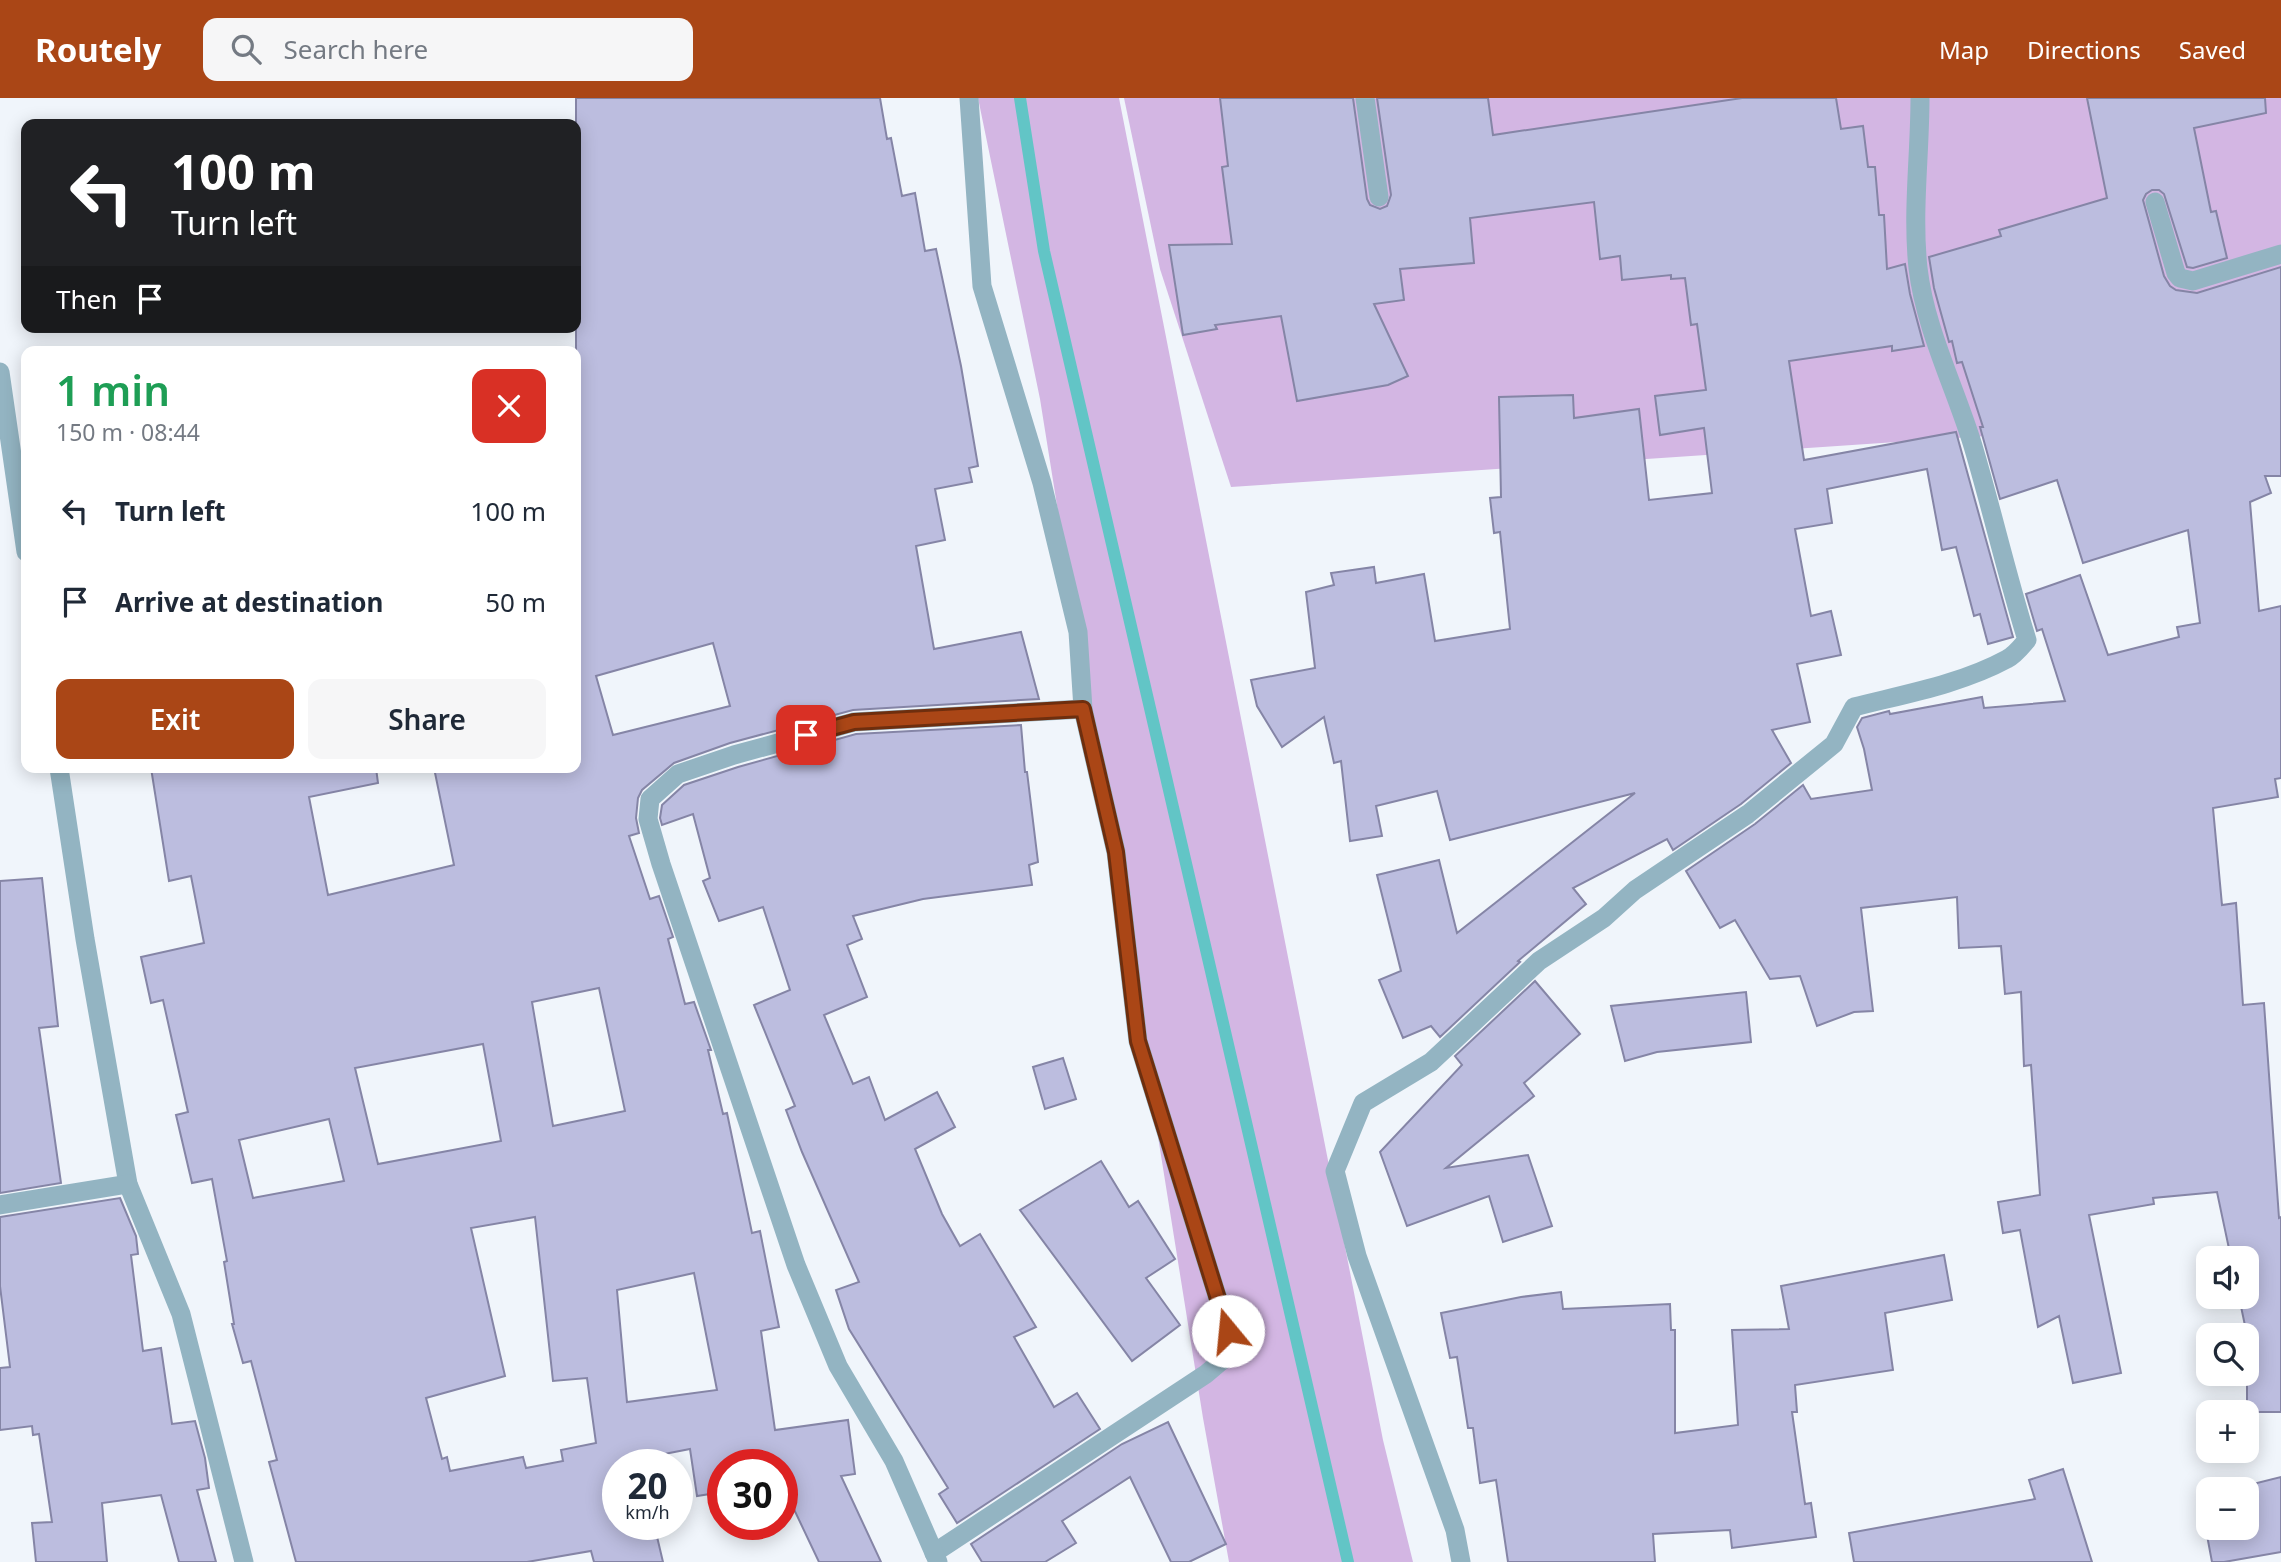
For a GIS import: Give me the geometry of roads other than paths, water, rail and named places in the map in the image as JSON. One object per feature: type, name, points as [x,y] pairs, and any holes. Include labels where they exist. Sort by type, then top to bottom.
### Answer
[{"type":"street","points":[[969,98],[982,286],[1045,497],[1078,632],[1083,709],[1116,852],[1138,1041],[1228,1331],[1226,1357],[1206,1374],[936,1558],[894,1461],[838,1366],[796,1265],[660,864],[648,819],[650,799],[678,774],[734,755],[854,722],[1083,709]]},
{"type":"street","points":[[1365,98],[1379,197]]},
{"type":"street","points":[[1461,1562],[1455,1530],[1357,1256],[1335,1171],[1363,1102],[1431,1062],[1539,961],[1604,918],[1635,890],[1748,814],[1834,744],[1854,707],[1978,672],[2010,658],[2027,640],[1972,444],[1925,306],[1915,223],[1920,98]]},
{"type":"street","points":[[2155,202],[2180,278],[2193,281],[2281,254]]},
{"type":"street","points":[[0,372],[21,517]]},
{"type":"street","points":[[60,773],[85,939],[128,1184],[181,1314],[244,1562]]},
{"type":"street","points":[[0,1205],[128,1184]]},
{"type":"waterway","points":[[1020,98],[1044,251],[1348,1562]]}]
